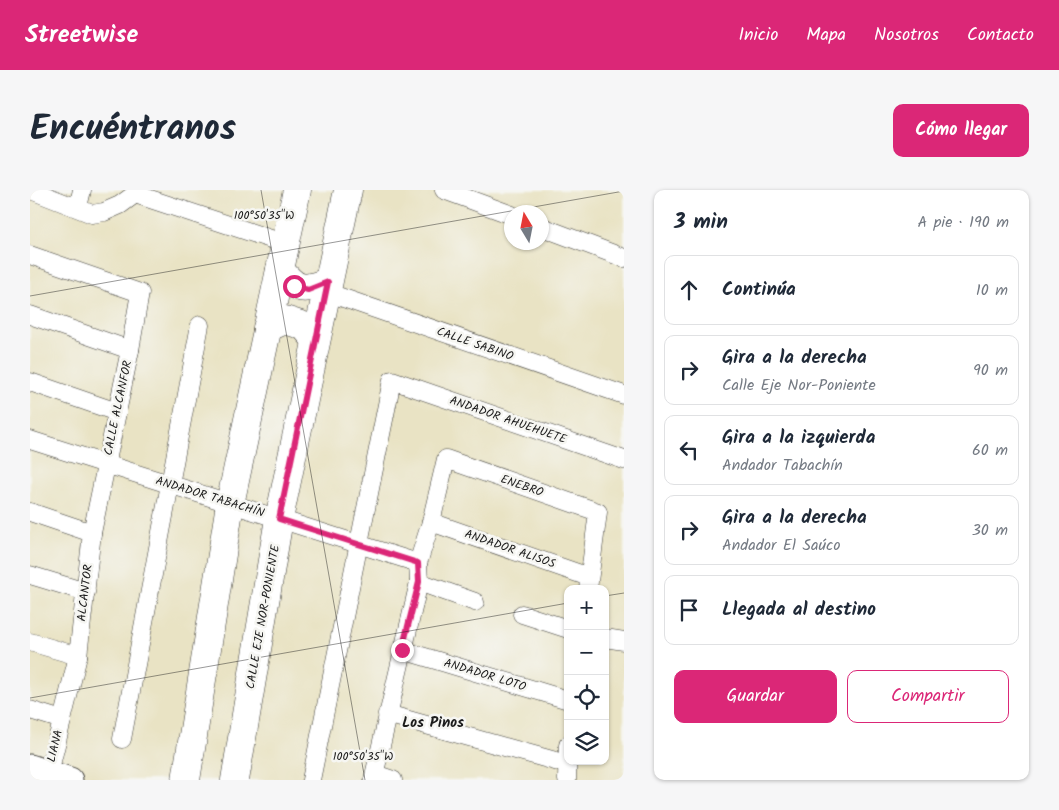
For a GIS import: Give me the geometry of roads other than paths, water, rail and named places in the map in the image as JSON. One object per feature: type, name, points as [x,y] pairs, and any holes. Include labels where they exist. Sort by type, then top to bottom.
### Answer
[{"type":"main road","points":[[186,780],[230,504],[297,190]]},
{"type":"main road","name":"CALLE EJE NOR-PONIENTE","points":[[235,780],[279,519],[348,190]]},
{"type":"main road","points":[[283,257],[294,286],[308,290],[327,287]]},
{"type":"main road","points":[[267,328],[284,320],[304,326],[316,340]]},
{"type":"street","points":[[31,190],[80,198],[92,214],[104,212],[136,192],[283,257]]},
{"type":"street","points":[[444,190],[504,212]]},
{"type":"street","points":[[549,230],[624,258]]},
{"type":"street","name":"CALLE ALCANFOR","points":[[30,255],[140,293],[107,465]]},
{"type":"street","name":"CALLE SABINO","points":[[327,287],[624,394]]},
{"type":"street","points":[[30,315],[130,350]]},
{"type":"street","points":[[122,739],[200,325]]},
{"type":"street","name":"ANDADOR AHUEHUETE","points":[[359,544],[392,380],[624,460]]},
{"type":"street","points":[[30,382],[118,412]]},
{"type":"street","name":"ANDADOR TABACHÍN","points":[[30,440],[418,563]]},
{"type":"street","name":"ENEBRO","points":[[432,522],[446,459],[598,512],[588,583]]},
{"type":"street","name":"ALCANTOR","points":[[62,720],[78,656],[92,533],[107,465]]},
{"type":"street","points":[[30,512],[92,533]]},
{"type":"street","points":[[393,780],[374,777],[419,582],[418,563],[432,522]]},
{"type":"street","name":"ANDADOR ALISOS","points":[[432,522],[588,583]]},
{"type":"street","points":[[311,780],[359,544]]},
{"type":"street","points":[[30,575],[86,592]]},
{"type":"street","points":[[419,582],[475,602]]},
{"type":"street","points":[[522,614],[564,629]]},
{"type":"street","points":[[609,639],[624,642]]},
{"type":"street","points":[[30,642],[78,656]]},
{"type":"street","name":"ANDADOR LOTO","points":[[402,650],[564,699]]},
{"type":"street","points":[[30,710],[62,720]]},
{"type":"street","points":[[387,714],[566,772]]},
{"type":"street","name":"LIANA","points":[[50,773],[62,720]]},
{"type":"district","name":"Los Pinos","points":[[433,723]]}]
